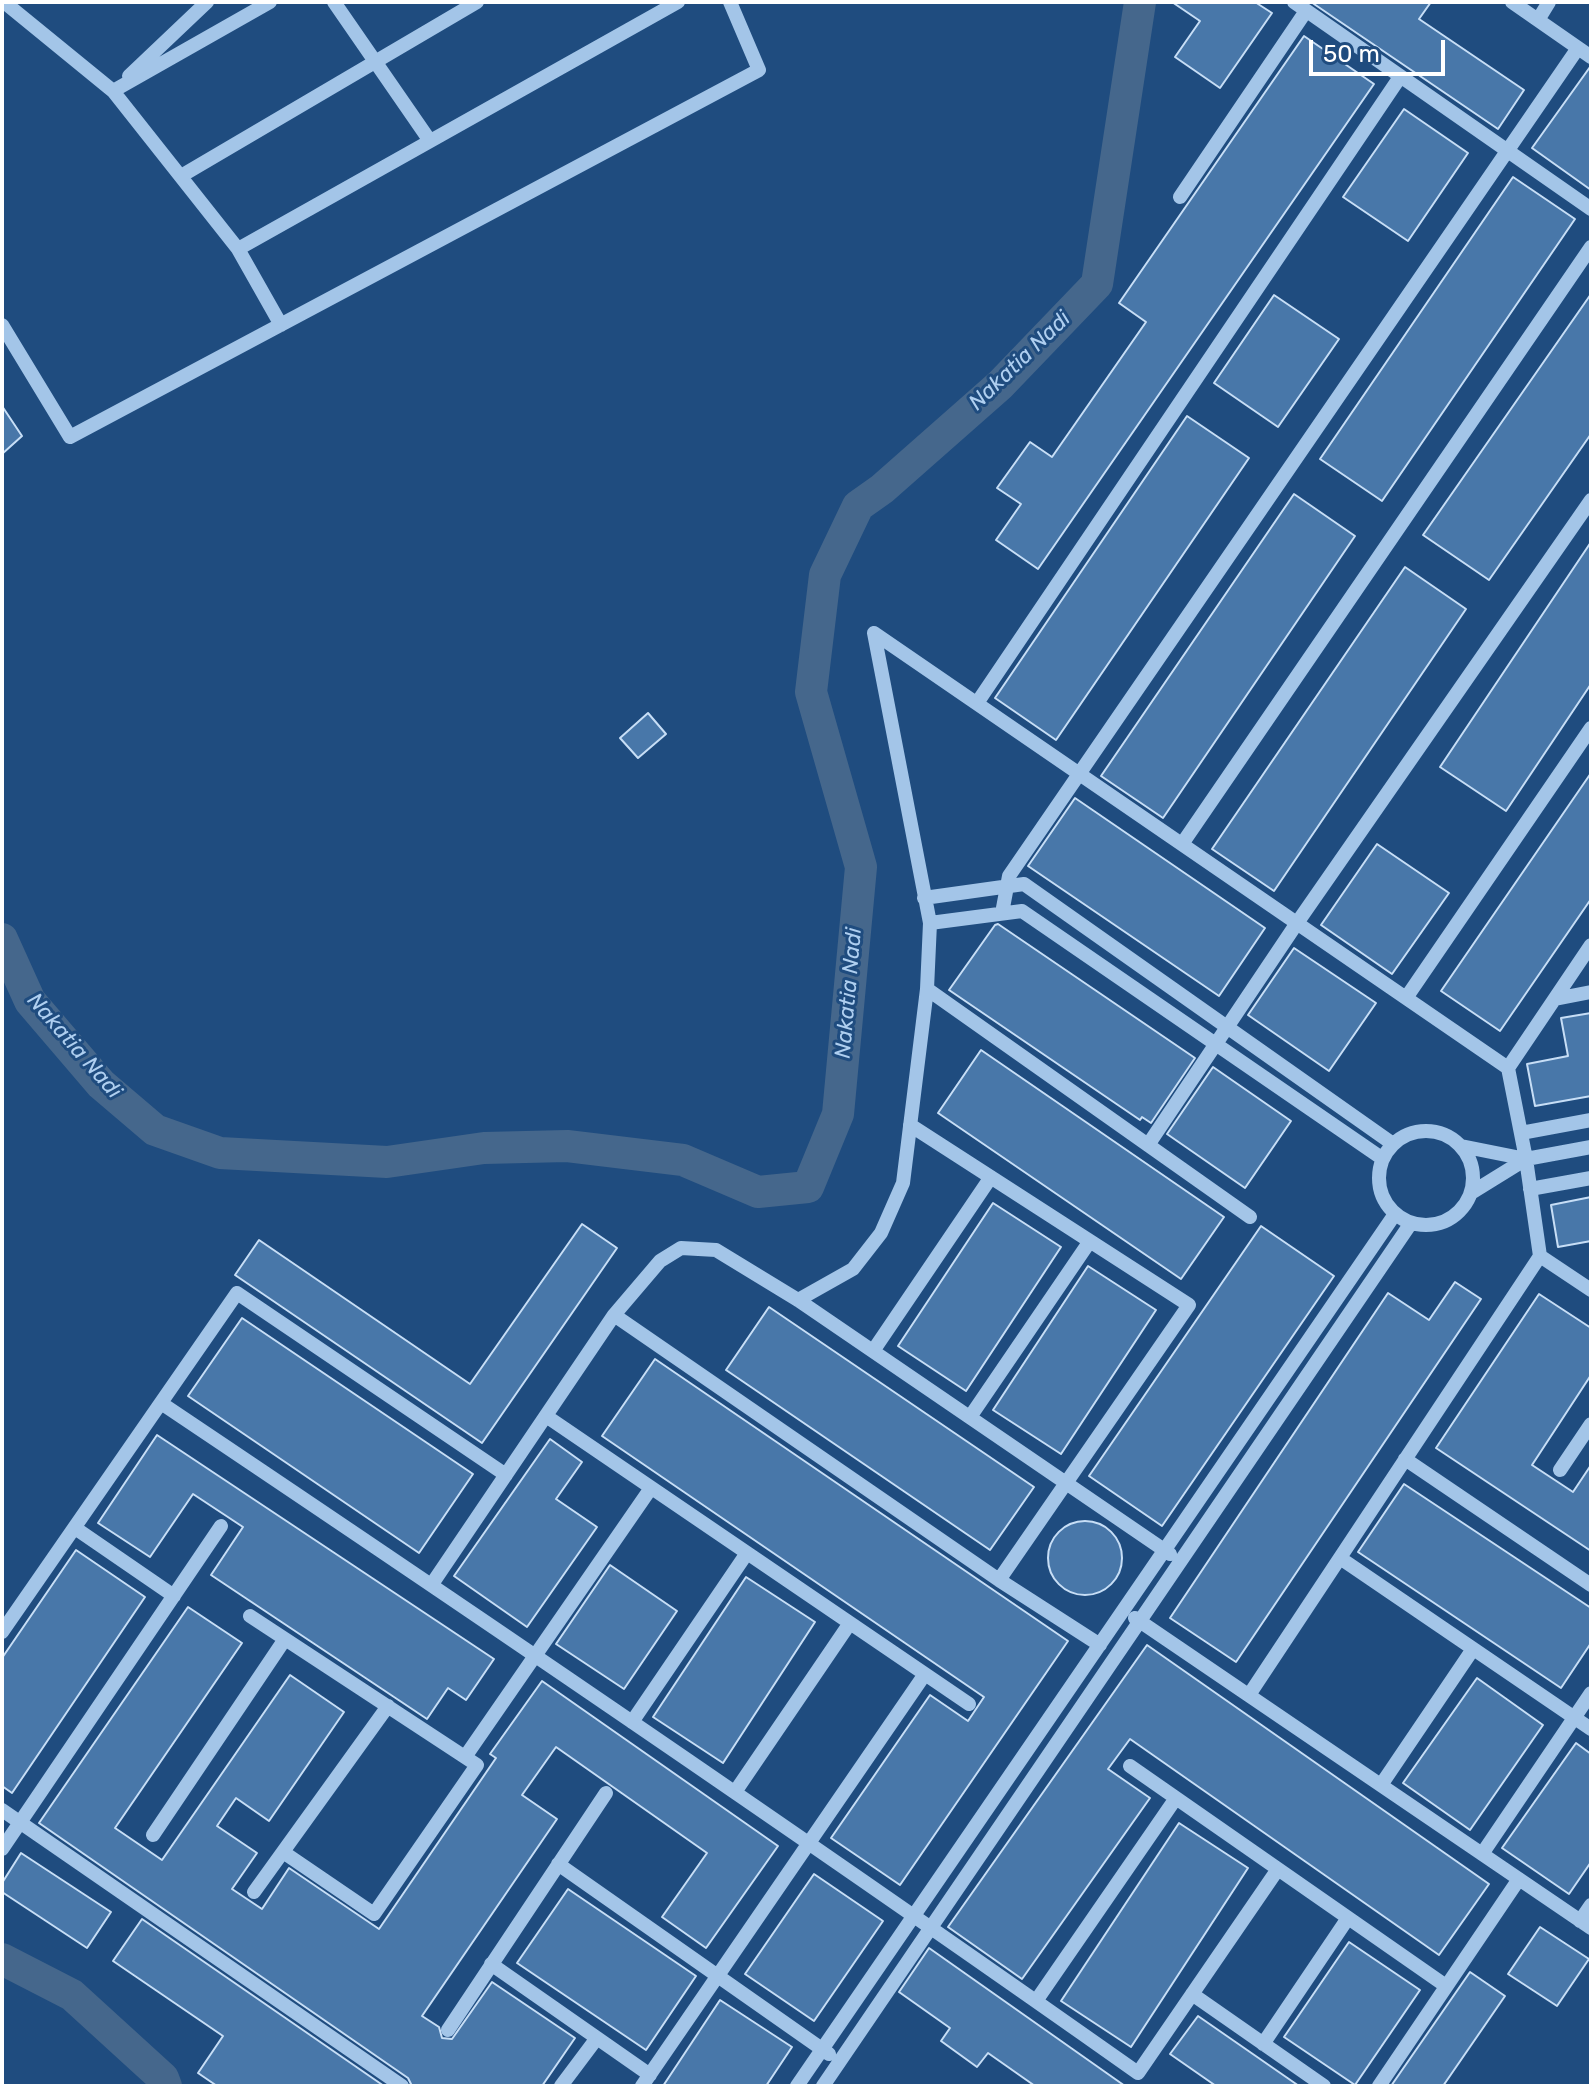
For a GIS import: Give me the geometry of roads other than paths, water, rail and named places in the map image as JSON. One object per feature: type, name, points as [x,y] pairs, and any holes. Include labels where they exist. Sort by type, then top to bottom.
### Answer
[{"type":"street","points":[[4,2],[113,91],[238,249],[281,325]]},
{"type":"street","points":[[113,91],[207,2]]},
{"type":"street","points":[[113,91],[270,2]]},
{"type":"street","points":[[334,2],[430,141]]},
{"type":"street","points":[[238,249],[678,2]]},
{"type":"street","points":[[2,325],[70,437],[759,70],[730,2]]},
{"type":"street","points":[[1002,913],[1009,876],[1507,151],[1585,52],[1512,2]]},
{"type":"street","points":[[1538,20],[1549,2]]},
{"type":"street","points":[[181,176],[472,3]]},
{"type":"street","points":[[1180,197],[1300,6],[1591,209]]},
{"type":"street","points":[[977,703],[1400,77]]},
{"type":"street","points":[[1182,844],[1591,247]]},
{"type":"street","points":[[1148,1145],[1297,923],[1591,500]]},
{"type":"street","points":[[798,1300],[853,1269],[881,1233],[903,1183],[927,989],[930,923],[874,633],[1508,1068],[1526,1159],[1540,1256],[1249,1695]]},
{"type":"street","points":[[1406,998],[1591,728]]},
{"type":"street","points":[[924,898],[1024,884],[1393,1144]]},
{"type":"street","points":[[930,923],[1022,911],[1383,1159]]},
{"type":"street","points":[[1508,1068],[1591,945]]},
{"type":"street","points":[[927,989],[1250,1217]]},
{"type":"street","points":[[1555,999],[1591,992]]},
{"type":"street","points":[[1521,1133],[1591,1120]]},
{"type":"street","points":[[910,1125],[1189,1305],[999,1580]]},
{"type":"street","points":[[1428,1130],[1446,1135],[1461,1146],[1471,1162],[1475,1180],[1459,1213],[1443,1223],[1425,1226],[1411,1223],[1395,1214],[1381,1195],[1378,1177],[1383,1159],[1393,1144],[1410,1133],[1428,1130]]},
{"type":"street","points":[[1461,1146],[1526,1159]]},
{"type":"street","points":[[1471,1193],[1526,1159],[1591,1147]]},
{"type":"street","points":[[873,1351],[991,1177]]},
{"type":"street","points":[[1530,1189],[1591,1178]]},
{"type":"street","points":[[797,2086],[1395,1214]]},
{"type":"street","points":[[823,2086],[1411,1223]]},
{"type":"street","points":[[970,1417],[1090,1241]]},
{"type":"street","points":[[432,1584],[614,1315],[660,1261],[681,1248],[716,1250],[798,1300],[1180,1561]]},
{"type":"street","points":[[1540,1256],[1591,1290]]},
{"type":"street","points":[[2,1632],[237,1293],[506,1475]]},
{"type":"street","points":[[614,1315],[999,1580],[1100,1645]]},
{"type":"street","points":[[161,1403],[432,1584],[1138,2073],[1278,1869]]},
{"type":"street","points":[[546,1416],[969,1704]]},
{"type":"street","points":[[1560,1470],[1591,1424]]},
{"type":"street","points":[[1405,1459],[1591,1585]]},
{"type":"street","points":[[465,1757],[651,1488]]},
{"type":"street","points":[[2,1849],[221,1526]]},
{"type":"street","points":[[75,1528],[174,1596]]},
{"type":"street","points":[[632,1722],[747,1553]]},
{"type":"street","points":[[1340,1558],[1591,1729]]},
{"type":"street","points":[[1123,1610],[1586,1924],[1591,1905]]},
{"type":"street","points":[[250,1616],[477,1765],[374,1914],[283,1852]]},
{"type":"street","points":[[735,1792],[850,1623]]},
{"type":"street","points":[[153,1835],[285,1639]]},
{"type":"street","points":[[1381,1785],[1473,1649]]},
{"type":"street","points":[[491,1964],[597,2038],[646,2080],[925,1674]]},
{"type":"street","points":[[1482,1854],[1591,1693]]},
{"type":"street","points":[[254,1892],[388,1706]]},
{"type":"street","points":[[1130,1766],[1446,1986]]},
{"type":"street","points":[[448,2030],[606,1793]]},
{"type":"street","points":[[1036,2001],[1176,1798]]},
{"type":"street","points":[[2,1810],[402,2086]]},
{"type":"street","points":[[558,1864],[840,2061]]},
{"type":"street","points":[[1379,2086],[1519,1879]]},
{"type":"street","points":[[1263,2044],[1348,1918]]},
{"type":"street","points":[[1192,1994],[1324,2086]]},
{"type":"street","points":[[561,2086],[597,2038]]},
{"type":"waterway","name":"Nakatia Nadi","points":[[2,939],[30,1001],[101,1084],[155,1130],[220,1153],[387,1162],[484,1148],[567,1146],[683,1160],[758,1192],[808,1187],[838,1114],[861,867],[811,692],[825,575],[858,506],[882,489],[1000,385],[1097,284],[1140,2]]},
{"type":"waterway","name":"Nakatia Nadi","points":[[2,1959],[72,1995],[163,2078],[166,2086]]}]
